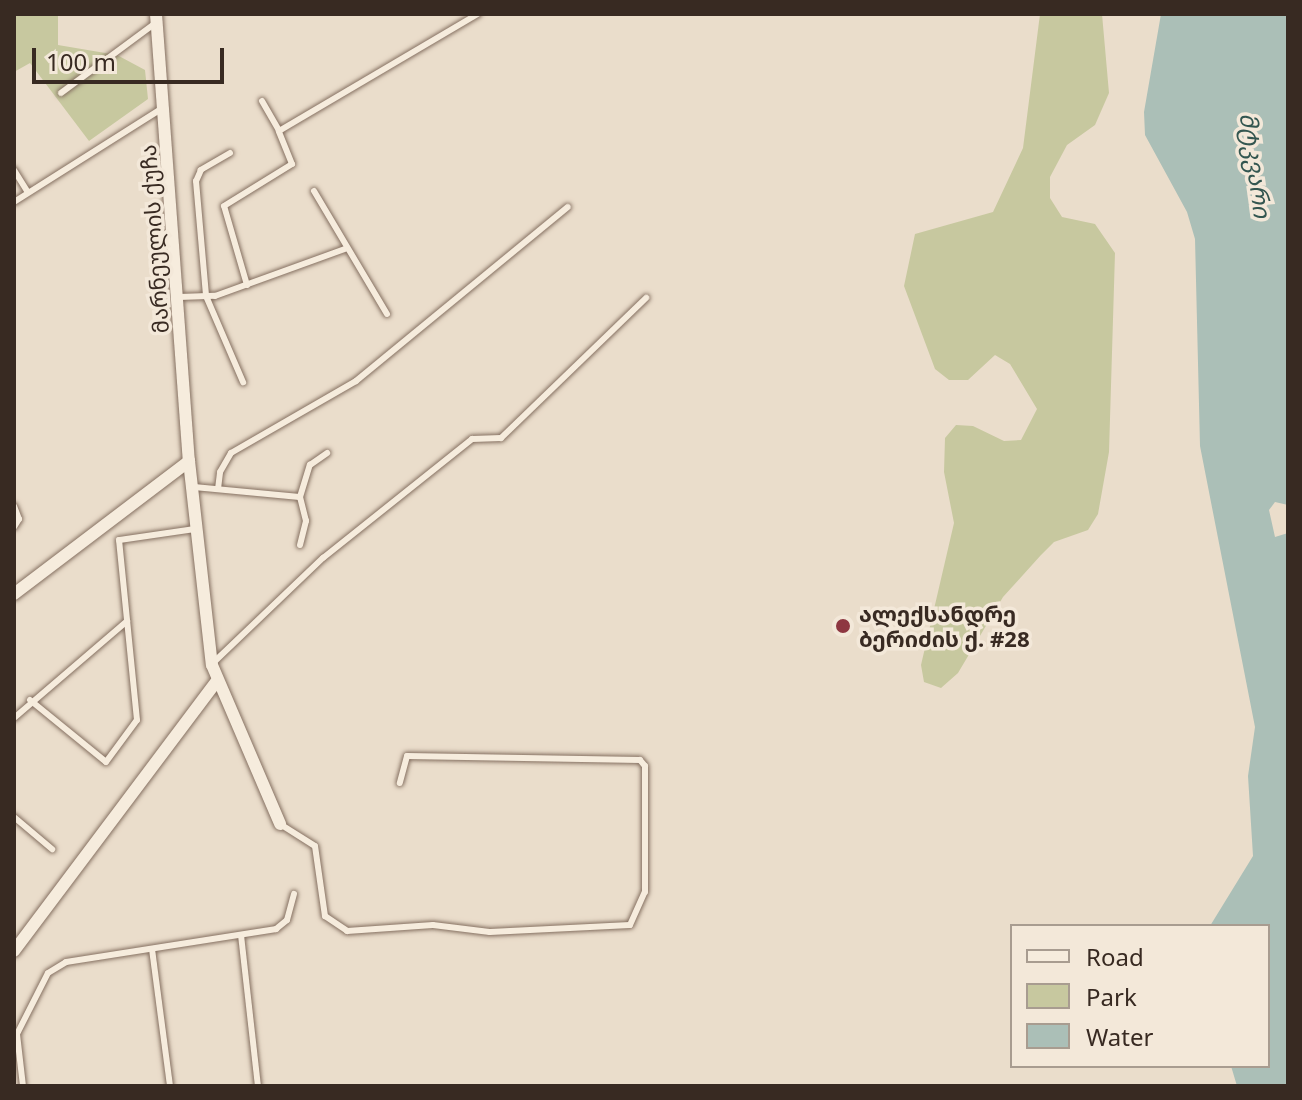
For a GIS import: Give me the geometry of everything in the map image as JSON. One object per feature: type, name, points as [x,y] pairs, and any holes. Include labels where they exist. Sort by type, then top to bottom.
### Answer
[{"type":"street","name":"მარნეულის ქუჩა","points":[[156,18],[189,461],[212,665],[216,682],[280,824]]},
{"type":"street","points":[[14,594],[189,461]]},
{"type":"street","points":[[14,951],[216,682]]},
{"type":"lane","points":[[279,131],[478,14]]},
{"type":"lane","points":[[61,93],[156,18]]},
{"type":"lane","points":[[247,285],[224,206],[292,164],[279,131],[262,101]]},
{"type":"lane","points":[[14,202],[164,107]]},
{"type":"lane","points":[[230,153],[201,170],[196,181],[206,296],[243,382]]},
{"type":"lane","points":[[14,170],[28,192]]},
{"type":"lane","points":[[314,191],[345,249],[387,314]]},
{"type":"lane","points":[[218,489],[220,472],[231,453],[356,381],[568,207]]},
{"type":"lane","points":[[179,297],[206,296],[247,285],[345,249]]},
{"type":"lane","points":[[212,665],[323,558],[472,439],[501,438],[646,298]]},
{"type":"lane","points":[[300,545],[306,521],[300,497],[310,465],[327,453]]},
{"type":"lane","points":[[194,487],[300,497]]},
{"type":"lane","points":[[14,506],[19,519],[14,527]]},
{"type":"lane","points":[[30,700],[106,762],[137,720],[119,540],[195,529]]},
{"type":"lane","points":[[14,718],[30,700],[127,621]]},
{"type":"lane","points":[[280,824],[315,846],[325,916],[347,931],[433,925],[490,932],[630,925],[645,892],[645,766],[640,760],[407,756],[400,783]]},
{"type":"lane","points":[[14,817],[52,849]]},
{"type":"lane","points":[[23,1086],[17,1034],[48,973],[66,962],[276,929],[287,920],[294,894]]},
{"type":"lane","points":[[241,935],[258,1086]]},
{"type":"lane","points":[[152,949],[170,1086]]},
{"type":"green space","points":[[14,14],[58,14],[58,45],[117,55],[145,70],[148,99],[89,141],[30,63],[14,72]]},
{"type":"green space","points":[[1040,14],[1102,14],[1109,93],[1095,125],[1067,145],[1050,177],[1050,198],[1062,217],[1095,224],[1115,253],[1109,452],[1098,514],[1088,530],[1054,542],[1041,555],[1003,597],[958,673],[941,688],[924,682],[921,665],[954,523],[944,472],[945,438],[956,425],[973,426],[1004,441],[1021,440],[1037,409],[1010,364],[995,355],[968,380],[949,380],[935,369],[904,286],[915,234],[993,212],[1023,148]]},
{"type":"water","name":"მტკვარი","points":[[1161,14],[1288,14],[1288,505],[1275,502],[1269,510],[1275,537],[1288,533],[1288,1086],[1237,1086],[1232,1068],[1270,1068],[1270,924],[1211,924],[1253,856],[1248,776],[1255,727],[1200,446],[1195,239],[1187,212],[1145,135],[1144,112]]},
{"type":"place","name":"ალექსანდრე ბერიძის ქ. #28","points":[[843,626]]}]
